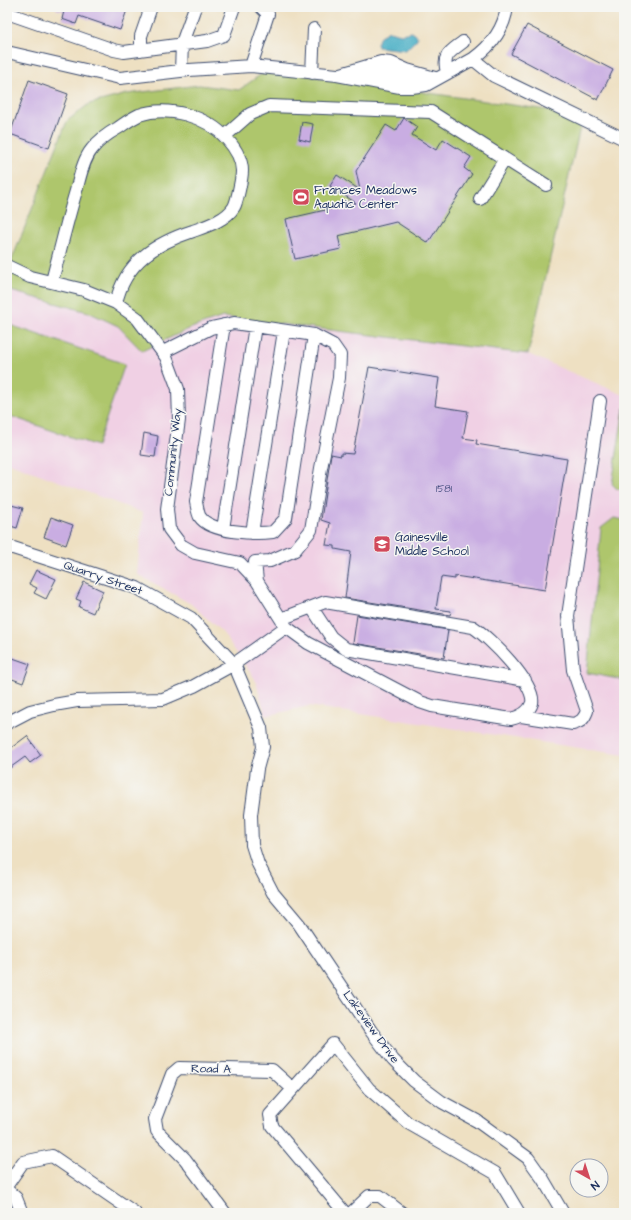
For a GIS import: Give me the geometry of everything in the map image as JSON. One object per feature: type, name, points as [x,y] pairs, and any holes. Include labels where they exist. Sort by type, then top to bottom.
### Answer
[{"type":"street","points":[[142,50],[141,36],[151,7]]},
{"type":"street","points":[[181,71],[182,43],[195,7]]},
{"type":"street","points":[[7,13],[114,50],[124,52],[182,43],[207,41],[224,35],[234,7]]},
{"type":"street","points":[[251,66],[268,14],[261,7]]},
{"type":"street","points":[[8,54],[120,78],[181,71],[251,66],[337,75],[400,87],[412,87],[426,84],[473,59],[491,43],[502,27],[507,7]]},
{"type":"street","points":[[312,73],[314,29]]},
{"type":"street","points":[[447,72],[445,62],[446,58],[452,50],[463,42]]},
{"type":"street","points":[[473,59],[494,76],[622,138]]},
{"type":"street","points":[[337,75],[353,72],[381,62],[391,63],[407,70],[435,78]]},
{"type":"street","points":[[225,136],[250,114],[269,106],[431,112],[546,185]]},
{"type":"street","points":[[52,281],[83,167],[92,149],[108,133],[139,116],[165,111],[189,116],[208,123],[225,136],[237,150],[242,171],[235,206],[226,216],[207,226],[170,239],[150,250],[128,272],[119,288],[116,303]]},
{"type":"street","points":[[480,199],[505,159]]},
{"type":"street","name":"Community Way","points":[[7,266],[30,277],[52,281],[84,290],[116,303],[137,318],[163,352],[178,389],[179,420],[167,509],[169,529],[181,545],[195,553],[240,563],[257,581],[284,623]]},
{"type":"street","points":[[163,352],[211,328],[234,323],[314,335],[333,345],[340,355],[339,378],[321,468],[311,530],[295,550],[270,561],[255,562],[257,581]]},
{"type":"street","points":[[224,325],[196,502],[200,518],[216,528],[252,533],[273,532],[286,518],[314,335]]},
{"type":"street","points":[[223,529],[255,326]]},
{"type":"street","points":[[252,533],[284,331]]},
{"type":"street","points":[[521,716],[573,724],[580,722],[585,717],[587,711],[573,670],[568,616],[600,402]]},
{"type":"street","name":"Quarry Street","points":[[7,546],[137,588],[191,618],[234,664],[262,728],[263,748],[257,769],[251,815]]},
{"type":"street","points":[[7,723],[30,711],[54,704],[77,701],[163,699],[194,686],[234,664],[284,623],[325,602],[473,627],[486,635],[525,680],[530,690],[532,703],[527,711],[521,716],[511,719],[432,706],[420,702],[308,643],[284,623]]},
{"type":"street","points":[[312,608],[331,637],[346,649],[525,680]]},
{"type":"street","name":"Lakeview Drive","points":[[251,815],[252,845],[258,864],[274,893],[299,924],[371,1031],[393,1060],[414,1081],[442,1102],[477,1121],[528,1158],[543,1179],[562,1213]]},
{"type":"street","points":[[345,1213],[272,1126],[270,1115],[333,1044],[369,1089],[408,1123],[495,1173],[519,1213]]},
{"type":"street","name":"Road A","points":[[225,1213],[185,1159],[157,1131],[155,1119],[172,1074],[179,1068],[272,1070],[293,1089]]},
{"type":"street","points":[[7,1185],[23,1162],[52,1156],[135,1213]]},
{"type":"street","points":[[7,1190],[16,1198],[22,1213]]},
{"type":"street","points":[[351,1213],[369,1196],[380,1196],[402,1213]]},
{"type":"shaded area","name":"Gainesville Middle School","points":[[7,290],[88,312],[118,326],[142,351],[191,328],[223,317],[528,354],[624,395],[624,755],[309,706],[266,716],[255,679],[223,633],[191,604],[137,574],[143,513],[7,462]]},
{"type":"green space","name":"Frances Meadows Aquatic Center","points":[[267,70],[583,115],[528,354],[223,317],[191,328],[142,351],[118,326],[88,312],[7,290],[7,272],[67,121],[89,104],[127,94],[199,85],[239,90]]},
{"type":"green space","points":[[7,324],[125,364],[97,446],[7,415]]},
{"type":"green space","points":[[624,408],[624,490],[617,489],[612,484]]},
{"type":"green space","points":[[614,518],[624,520],[624,680],[587,673],[601,528]]},
{"type":"water","points":[[389,31],[401,34],[412,32],[417,36],[417,39],[406,50],[378,47],[377,44],[380,36]]},
{"type":"building","points":[[56,7],[128,7],[120,30],[79,16],[76,24],[62,19],[64,11],[56,9]]},
{"type":"building","points":[[527,25],[613,70],[598,100],[511,54]]},
{"type":"building","points":[[29,80],[68,94],[49,148],[10,134]]},
{"type":"building","name":"Frances Meadows Aquatic Center","points":[[404,118],[417,127],[412,135],[436,150],[443,139],[471,157],[464,168],[472,174],[428,243],[396,222],[338,236],[341,249],[295,259],[286,219],[356,203],[330,186],[337,175],[360,190],[356,171],[386,125],[396,131]]},
{"type":"building","points":[[302,122],[313,124],[310,142],[299,139]]},
{"type":"building","name":"Gainesville Middle School","points":[[369,367],[439,378],[435,406],[468,411],[463,438],[477,440],[476,444],[567,459],[545,590],[455,576],[455,579],[441,577],[436,609],[451,611],[450,615],[345,598],[351,552],[335,549],[335,546],[326,545],[330,523],[321,520],[331,454],[341,456],[341,453],[353,454]]},
{"type":"building","points":[[144,433],[158,436],[155,457],[141,455]]},
{"type":"building","points":[[7,504],[23,508],[17,528],[7,525]]},
{"type":"building","points":[[51,517],[73,525],[66,545],[44,537]]},
{"type":"building","points":[[36,570],[56,579],[46,599],[34,593],[37,588],[29,584]]},
{"type":"building","points":[[84,582],[103,591],[93,613],[79,607],[81,601],[76,599]]},
{"type":"building","points":[[357,615],[448,630],[444,658],[353,643]]},
{"type":"building","points":[[7,656],[30,664],[23,683],[7,677]]},
{"type":"building","points":[[27,736],[41,755],[30,763],[25,757],[7,770],[7,751]]},
{"type":"place","name":"Frances Meadows Aquatic Center","points":[[301,197]]},
{"type":"place","name":"Gainesville Middle School","points":[[382,544]]}]
